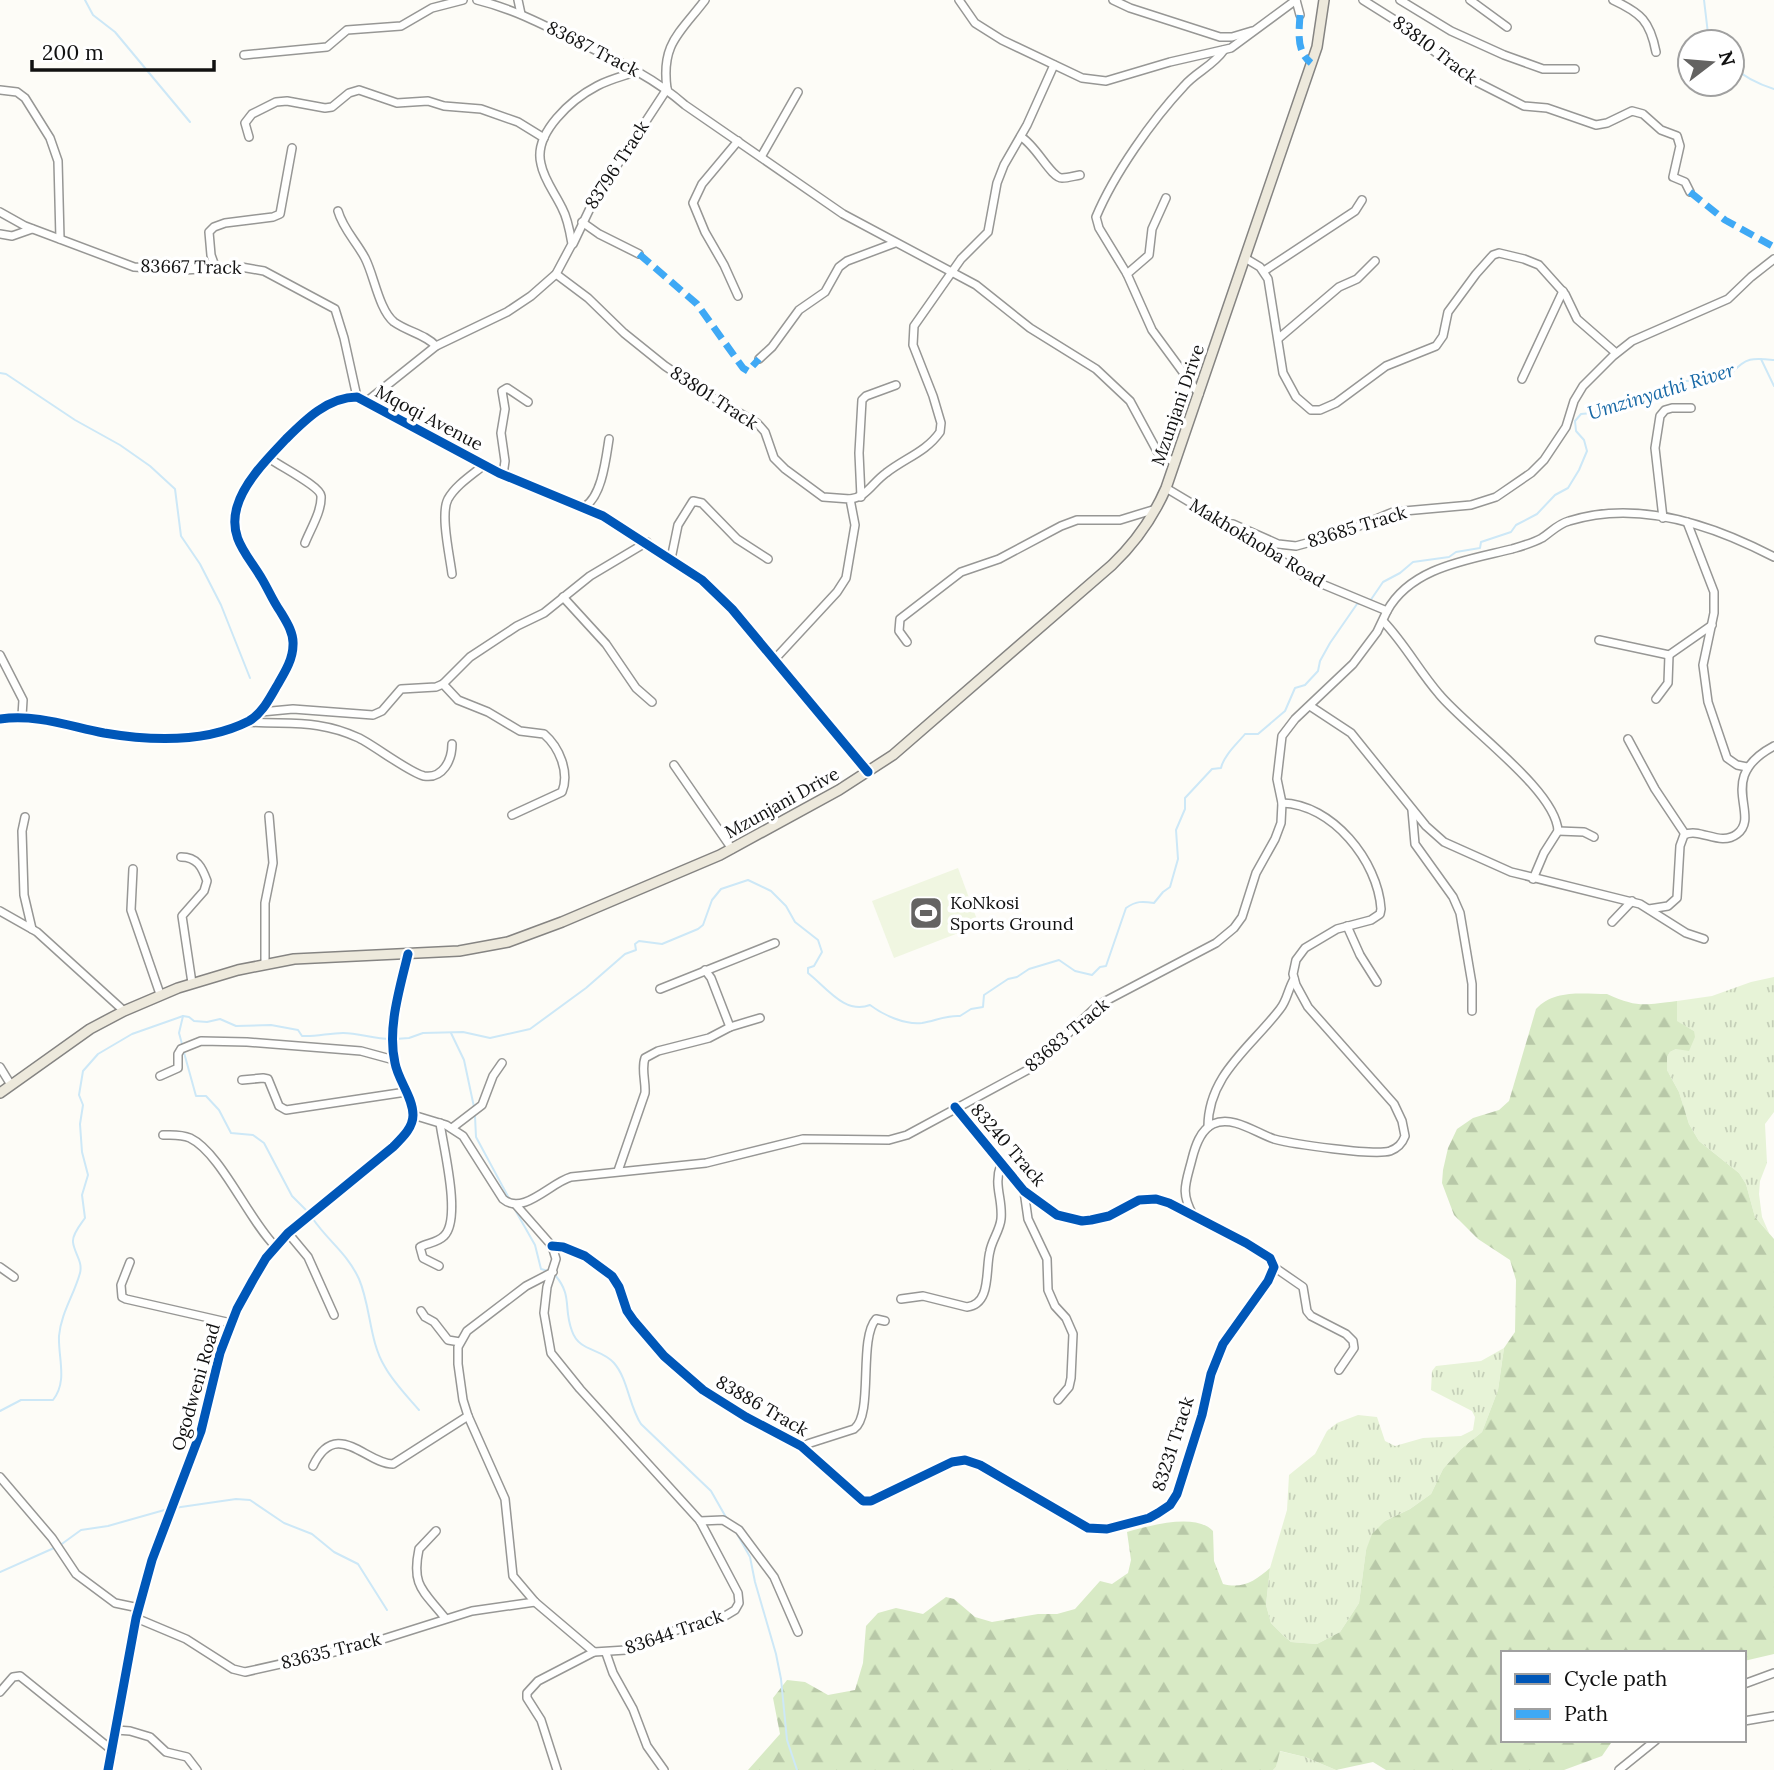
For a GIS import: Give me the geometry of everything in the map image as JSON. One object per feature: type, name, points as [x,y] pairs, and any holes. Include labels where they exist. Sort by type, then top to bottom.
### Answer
[{"type":"main road","name":"Mzunjani Drive","points":[[0,1093],[73,1040],[124,1011],[192,983],[265,964],[308,958],[459,951],[529,935],[732,849],[868,772],[908,742],[1112,565],[1137,540],[1156,509],[1175,463],[1317,47],[1324,0]]},
{"type":"street","points":[[244,55],[327,47],[347,30],[401,26],[432,8],[463,0]]},
{"type":"street","name":"83687 Track","points":[[477,0],[521,14],[638,71],[844,214],[985,290],[1030,328],[1106,377],[1130,401],[1157,451],[1175,463]]},
{"type":"street","points":[[518,0],[521,14]]},
{"type":"street","points":[[667,89],[664,64],[669,48],[705,0]]},
{"type":"street","points":[[959,0],[980,28],[1082,78],[1106,81],[1170,62],[1224,50],[1237,44],[1296,0],[1300,15]]},
{"type":"street","points":[[1113,0],[1220,37],[1232,37],[1255,30]]},
{"type":"street","name":"83810 Track","points":[[1363,0],[1398,22],[1465,76],[1524,106],[1547,108],[1596,125],[1607,123],[1632,111],[1643,114],[1661,130],[1677,136],[1680,146],[1674,177],[1685,182],[1690,192]]},
{"type":"street","points":[[1400,0],[1451,32],[1504,55],[1543,69],[1575,69]]},
{"type":"street","points":[[1470,0],[1507,27]]},
{"type":"street","points":[[1612,0],[1636,12],[1646,22],[1652,33],[1656,52]]},
{"type":"street","points":[[1199,394],[1152,330],[1127,274],[1099,228],[1096,217],[1119,175],[1161,112],[1186,83],[1217,61],[1224,50]]},
{"type":"street","points":[[774,660],[837,592],[846,578],[855,526],[850,499],[861,497],[886,472],[922,451],[940,432],[939,415],[913,345],[913,335],[919,317],[961,259],[988,232],[997,183],[1054,65]]},
{"type":"street","points":[[572,244],[565,214],[541,167],[540,152],[544,138],[569,108],[592,89],[638,71]]},
{"type":"street","name":"83796 Track","points":[[556,274],[593,202],[667,89]]},
{"type":"street","points":[[0,90],[17,92],[25,98],[55,151],[60,171],[60,239]]},
{"type":"street","points":[[248,137],[245,123],[252,114],[268,105],[287,102],[325,108],[359,90],[397,103],[428,101],[494,113],[518,122],[544,138]]},
{"type":"street","points":[[761,157],[798,92]]},
{"type":"street","points":[[1021,137],[1034,146],[1055,175],[1062,178],[1080,174]]},
{"type":"street","points":[[738,141],[702,184],[693,203],[701,226],[724,265],[738,296]]},
{"type":"street","points":[[216,269],[209,232],[225,223],[279,214],[292,148]]},
{"type":"street","points":[[1127,274],[1149,255],[1152,229],[1166,198]]},
{"type":"street","points":[[1264,271],[1355,211],[1362,200]]},
{"type":"street","points":[[338,211],[345,229],[365,258],[388,314],[394,322],[430,338],[436,346]]},
{"type":"street","name":"83667 Track","points":[[0,212],[32,229],[134,267],[159,270],[241,267],[264,271],[333,306],[344,338],[357,397]]},
{"type":"street","points":[[582,222],[599,234],[639,254]]},
{"type":"street","points":[[0,234],[12,236],[32,229]]},
{"type":"street","points":[[759,359],[799,310],[828,288],[838,267],[895,243]]},
{"type":"street","points":[[1245,258],[1264,271],[1272,293],[1281,367],[1292,391],[1307,408],[1320,410],[1346,397],[1387,366],[1419,355],[1438,344],[1443,336],[1448,312],[1476,274],[1496,254],[1508,254],[1535,263],[1563,291],[1577,319],[1616,353]]},
{"type":"street","name":"83685 Track","points":[[1221,521],[1233,523],[1278,544],[1296,545],[1340,534],[1393,512],[1471,505],[1487,501],[1521,481],[1539,466],[1566,427],[1574,401],[1583,386],[1616,353],[1637,338],[1728,299],[1774,259]]},
{"type":"street","points":[[1279,338],[1339,287],[1357,279],[1375,261]]},
{"type":"street","points":[[366,401],[436,346],[507,312],[556,274]]},
{"type":"street","name":"83801 Track","points":[[556,274],[588,298],[624,333],[665,366],[757,423],[765,432],[774,458],[785,469],[823,497],[850,499]]},
{"type":"street","points":[[1522,379],[1563,291]]},
{"type":"street","points":[[861,497],[859,453],[862,400],[868,395],[896,385]]},
{"type":"street","points":[[503,475],[505,461],[500,433],[505,409],[502,391],[509,389],[528,402]]},
{"type":"street","name":"Mqoqi Avenue","points":[[0,719],[22,716],[104,733],[161,739],[201,736],[247,722],[261,712],[290,661],[294,642],[261,578],[237,542],[234,523],[241,496],[269,458],[316,412],[342,398],[357,397],[503,475],[603,516],[702,580],[720,596],[868,772]]},
{"type":"street","points":[[1663,517],[1655,448],[1660,416],[1665,410],[1672,408],[1691,408]]},
{"type":"street","points":[[584,507],[591,502],[603,473],[609,439]]},
{"type":"street","points":[[269,458],[314,485],[320,492],[320,501],[305,543]]},
{"type":"street","points":[[452,574],[447,501],[458,486],[484,465]]},
{"type":"street","name":"Makhokhoba Road","points":[[1166,488],[1305,577],[1387,611]]},
{"type":"street","points":[[671,559],[678,525],[693,501],[702,503],[737,539],[768,559]]},
{"type":"street","points":[[907,642],[899,631],[900,620],[961,572],[999,559],[1070,522],[1120,520],[1156,509]]},
{"type":"street","points":[[1387,611],[1392,601],[1404,589],[1435,571],[1466,559],[1527,545],[1570,520],[1592,516],[1625,513],[1686,522],[1730,536],[1774,557]]},
{"type":"street","points":[[1686,522],[1714,592],[1712,625],[1703,665],[1708,702],[1727,758],[1737,765],[1748,767]]},
{"type":"street","points":[[261,712],[293,709],[373,715],[383,711],[401,689],[436,687],[443,684],[470,657],[517,626],[544,613],[590,576],[647,542]]},
{"type":"street","points":[[563,597],[606,644],[636,688],[652,702]]},
{"type":"street","name":"83683 Track","points":[[516,1205],[540,1195],[560,1180],[618,1171],[706,1163],[803,1139],[894,1139],[914,1132],[1033,1066],[1098,1005],[1195,955],[1227,934],[1242,917],[1256,873],[1281,823],[1282,803],[1277,779],[1282,736],[1353,664],[1387,611]]},
{"type":"street","points":[[1383,621],[1400,639],[1447,703],[1489,742],[1544,800],[1555,818],[1558,831],[1533,878]]},
{"type":"street","points":[[1599,640],[1669,655],[1712,625]]},
{"type":"street","points":[[0,655],[23,700],[22,716]]},
{"type":"street","points":[[1656,699],[1668,683],[1669,655]]},
{"type":"street","points":[[443,684],[458,700],[488,712],[520,731],[544,734],[559,754],[565,772],[562,792],[512,815]]},
{"type":"street","points":[[1310,706],[1351,733],[1426,826],[1444,842],[1484,861],[1533,878],[1632,901],[1686,933],[1704,939]]},
{"type":"street","points":[[247,722],[312,723],[341,730],[371,744],[414,772],[426,776],[444,769],[452,744]]},
{"type":"street","points":[[1628,739],[1655,789],[1685,834]]},
{"type":"street","points":[[1685,834],[1693,832],[1716,838],[1737,834],[1744,823],[1742,782],[1748,767],[1758,756],[1774,746]]},
{"type":"street","points":[[674,765],[732,849]]},
{"type":"street","points":[[1208,1127],[1210,1102],[1218,1083],[1244,1048],[1280,1009],[1294,979],[1294,963],[1301,952],[1337,929],[1368,922],[1381,911],[1380,898],[1362,855],[1354,844],[1315,810],[1298,804],[1282,803]]},
{"type":"street","points":[[1412,809],[1415,844],[1453,897],[1460,913],[1472,984],[1472,1011]]},
{"type":"street","points":[[265,964],[265,903],[273,863],[269,816]]},
{"type":"street","points":[[25,817],[22,831],[24,895],[32,929]]},
{"type":"street","points":[[1558,831],[1584,832],[1594,837]]},
{"type":"street","points":[[1649,909],[1668,906],[1677,898],[1680,846],[1685,834]]},
{"type":"street","points":[[181,858],[189,857],[198,863],[206,881],[204,891],[185,913],[182,921],[192,983]]},
{"type":"street","points":[[133,869],[131,910],[160,994]]},
{"type":"street","points":[[1612,922],[1632,901]]},
{"type":"street","points":[[0,911],[49,942],[124,1011]]},
{"type":"street","points":[[1347,926],[1360,955],[1377,982]]},
{"type":"street","points":[[660,989],[775,943]]},
{"type":"street","points":[[408,954],[395,1022],[393,1051],[413,1115],[452,1128],[468,1143],[503,1199],[516,1205],[552,1246]]},
{"type":"street","points":[[705,970],[711,978],[730,1027]]},
{"type":"street","points":[[1294,979],[1308,1007],[1394,1104],[1404,1127],[1404,1140],[1394,1149],[1376,1152],[1304,1146],[1231,1122],[1216,1122],[1208,1127],[1196,1146],[1184,1190],[1193,1216],[1266,1255],[1274,1267],[1303,1287],[1307,1311],[1311,1316],[1346,1334],[1353,1341],[1354,1348],[1339,1370]]},
{"type":"street","points":[[618,1171],[645,1094],[645,1058],[657,1051],[709,1038],[730,1027],[760,1018]]},
{"type":"street","points":[[160,1076],[178,1068],[178,1054],[183,1048],[201,1041],[284,1044],[361,1051],[394,1060]]},
{"type":"street","points":[[452,1128],[482,1105],[493,1076],[502,1063]]},
{"type":"street","points":[[0,1067],[11,1084]]},
{"type":"street","points":[[242,1080],[263,1077],[268,1079],[279,1106],[286,1110],[406,1092]]},
{"type":"street","name":"83240 Track","points":[[955,1107],[1024,1191],[1051,1212],[1082,1221],[1109,1216],[1139,1200],[1152,1198],[1193,1216]]},
{"type":"street","name":"Ogodweni Road","points":[[108,1770],[136,1618],[156,1550],[198,1440],[220,1353],[231,1323],[260,1267],[275,1247],[288,1233],[403,1137],[413,1115]]},
{"type":"street","points":[[439,1266],[424,1258],[420,1247],[443,1238],[449,1227],[451,1184],[440,1123]]},
{"type":"street","points":[[163,1135],[179,1135],[199,1143],[264,1236],[275,1247]]},
{"type":"street","points":[[901,1299],[923,1296],[967,1307],[980,1301],[985,1288],[990,1247],[1000,1224],[997,1184],[1001,1164]]},
{"type":"street","points":[[1024,1191],[1028,1219],[1047,1259],[1048,1290],[1073,1334],[1069,1387],[1058,1400]]},
{"type":"street","points":[[288,1233],[308,1257],[334,1315]]},
{"type":"street","name":"83644 Track","points":[[552,1246],[556,1259],[546,1293],[544,1313],[551,1353],[580,1390],[700,1521],[736,1587],[739,1600],[737,1607],[724,1616],[667,1633],[626,1650],[594,1652]]},
{"type":"street","name":"83886 Track","points":[[552,1246],[563,1247],[585,1256],[612,1276],[634,1321],[664,1356],[704,1390],[746,1417],[801,1446],[863,1501],[871,1501],[952,1462]]},
{"type":"street","points":[[130,1262],[121,1285],[122,1297],[231,1323]]},
{"type":"street","points":[[0,1267],[14,1277]]},
{"type":"street","name":"83231 Track","points":[[952,1462],[965,1460],[980,1465],[1088,1528],[1107,1529],[1158,1513],[1170,1505],[1177,1494],[1211,1374],[1223,1344],[1268,1280],[1274,1267]]},
{"type":"street","points":[[553,1272],[532,1282],[467,1331],[460,1342],[458,1364],[468,1416],[505,1499],[513,1576],[535,1602],[594,1652],[538,1681],[527,1693],[527,1698],[541,1720],[557,1770]]},
{"type":"street","points":[[421,1311],[448,1340],[460,1342]]},
{"type":"street","points":[[801,1446],[854,1429],[860,1423],[871,1325],[877,1318],[885,1321]]},
{"type":"street","points":[[313,1466],[326,1449],[338,1445],[355,1446],[393,1464],[468,1416]]},
{"type":"street","points":[[0,1477],[52,1538],[76,1574],[115,1602],[139,1608]]},
{"type":"street","points":[[700,1521],[723,1520],[739,1530],[774,1577],[798,1632]]},
{"type":"street","points":[[436,1531],[419,1549],[418,1581],[421,1591],[445,1618]]},
{"type":"street","name":"83635 Track","points":[[136,1618],[186,1639],[233,1669],[245,1672],[361,1646],[472,1611],[535,1602]]},
{"type":"street","points":[[606,1653],[613,1673],[633,1709],[647,1746],[664,1770]]},
{"type":"street","points":[[1746,1683],[1774,1672]]},
{"type":"street","points":[[0,1692],[13,1677],[20,1676],[113,1751]]},
{"type":"street","points":[[1746,1721],[1774,1716]]},
{"type":"street","points":[[116,1730],[150,1737],[166,1752],[187,1757],[197,1770]]},
{"type":"street","points":[[1619,1770],[1654,1742]]},
{"type":"green space","name":"KoNkosi Sports Ground","points":[[958,868],[979,925],[894,958],[872,901]]},
{"type":"green space","points":[[1774,977],[1774,1112],[1765,1124],[1767,1163],[1760,1181],[1759,1194],[1762,1217],[1769,1233],[1755,1217],[1746,1184],[1739,1173],[1699,1141],[1689,1124],[1679,1092],[1667,1070],[1667,1057],[1694,1031],[1676,1021],[1677,1001],[1712,996]]},
{"type":"green space","points":[[1579,993],[1607,994],[1626,1002],[1641,1004],[1677,1001],[1677,1021],[1694,1031],[1695,1037],[1689,1051],[1676,1049],[1670,1052],[1667,1057],[1667,1070],[1679,1092],[1689,1124],[1699,1141],[1739,1173],[1746,1184],[1755,1217],[1774,1239],[1774,1654],[1746,1661],[1746,1651],[1501,1651],[1501,1742],[1612,1742],[1602,1756],[1564,1770],[1386,1770],[1373,1762],[1336,1770],[1305,1757],[1280,1751],[1273,1770],[748,1770],[780,1734],[773,1698],[787,1680],[805,1682],[828,1695],[855,1690],[863,1663],[866,1626],[878,1613],[896,1608],[923,1614],[946,1597],[954,1599],[975,1617],[992,1622],[1038,1614],[1057,1614],[1075,1609],[1100,1581],[1112,1584],[1128,1573],[1131,1560],[1127,1532],[1147,1527],[1184,1521],[1205,1525],[1213,1531],[1214,1561],[1223,1584],[1248,1583],[1270,1568],[1266,1605],[1271,1623],[1291,1642],[1317,1644],[1340,1632],[1359,1603],[1366,1550],[1372,1534],[1385,1521],[1410,1509],[1431,1494],[1443,1469],[1461,1449],[1482,1432],[1498,1390],[1504,1348],[1515,1332],[1516,1280],[1510,1260],[1478,1239],[1454,1215],[1442,1183],[1448,1148],[1457,1129],[1473,1118],[1499,1110],[1509,1101],[1536,1009],[1551,998]]},
{"type":"green space","points":[[1504,1348],[1498,1390],[1482,1432],[1461,1449],[1443,1469],[1431,1494],[1410,1509],[1385,1521],[1366,1550],[1359,1603],[1340,1632],[1317,1644],[1291,1642],[1271,1623],[1266,1605],[1270,1568],[1287,1510],[1289,1475],[1315,1454],[1327,1431],[1337,1423],[1358,1415],[1377,1417],[1385,1441],[1395,1446],[1423,1438],[1461,1436],[1473,1430],[1475,1417],[1472,1411],[1431,1390],[1432,1371],[1436,1366],[1481,1361]]},
{"type":"green space","points":[[1279,1751],[1305,1757],[1336,1770],[1273,1770]]},
{"type":"waterway","points":[[85,0],[93,15],[115,32],[190,122]]},
{"type":"waterway","name":"Umzinyathi River","points":[[1704,0],[1707,28]]},
{"type":"waterway","name":"Umzinyathi River","points":[[1746,77],[1774,89]]},
{"type":"waterway","points":[[1761,359],[1774,386]]},
{"type":"waterway","name":"Umzinyathi River","points":[[1370,601],[1383,582],[1413,562],[1449,557],[1456,552],[1480,548],[1481,542],[1511,532],[1516,525],[1537,514],[1555,495],[1568,488],[1587,451],[1584,440],[1576,431],[1575,421],[1581,414],[1592,413],[1628,399],[1643,398],[1649,393],[1663,392],[1680,382],[1700,379],[1710,374],[1732,373],[1750,360],[1774,360]]},
{"type":"waterway","points":[[0,373],[6,374],[75,420],[120,445],[150,466],[175,489],[181,536],[200,564],[221,605],[250,678]]},
{"type":"waterway","name":"Umzinyathi River","points":[[395,1039],[423,1033],[463,1032],[490,1038],[530,1029],[586,988],[625,954],[636,950],[635,944],[639,941],[662,944],[698,929],[703,925],[712,900],[721,889],[748,880],[771,891],[786,906],[795,922],[818,940],[822,952],[814,966],[808,968],[808,973],[844,1003],[861,1007],[870,1005],[902,1021],[922,1023],[960,1016],[971,1009],[983,1007],[984,995],[1008,979],[1059,960],[1075,971],[1092,975],[1100,967],[1106,966],[1126,908],[1139,902],[1154,903],[1170,887],[1178,859],[1176,830],[1185,809],[1185,798],[1212,769],[1221,768],[1228,754],[1245,734],[1258,734],[1285,711],[1295,688],[1305,685],[1318,671],[1320,661],[1330,643],[1357,604],[1361,603]]},
{"type":"waterway","points":[[182,1044],[179,1033],[183,1016]]},
{"type":"waterway","name":"Umzinyathi River","points":[[0,1411],[21,1400],[53,1400],[58,1393],[61,1377],[59,1336],[62,1320],[80,1273],[73,1239],[85,1218],[82,1195],[88,1175],[82,1152],[80,1124],[83,1105],[79,1095],[83,1071],[98,1054],[132,1034],[183,1016],[194,1021],[220,1019],[236,1026],[271,1025],[298,1030],[302,1036],[343,1033],[390,1039]]},
{"type":"waterway","points":[[451,1033],[464,1060],[474,1107]]},
{"type":"waterway","points":[[183,1049],[196,1096],[206,1096],[219,1110],[231,1133],[253,1135],[264,1143],[292,1196],[306,1210]]},
{"type":"waterway","points":[[475,1116],[476,1137],[510,1200]]},
{"type":"waterway","points":[[514,1208],[535,1245],[541,1269],[548,1271]]},
{"type":"waterway","points":[[313,1219],[359,1279],[380,1357],[392,1378],[419,1410]]},
{"type":"waterway","points":[[555,1275],[564,1289],[569,1323],[575,1338],[614,1363],[619,1369],[641,1424],[711,1491],[727,1519]]},
{"type":"waterway","points":[[174,1508],[236,1499],[250,1500],[284,1523],[312,1534],[334,1552],[358,1564],[387,1610]]},
{"type":"waterway","points":[[59,1546],[81,1530],[108,1526],[168,1509]]},
{"type":"waterway","points":[[736,1532],[750,1557],[776,1654],[787,1740],[797,1770]]},
{"type":"waterway","points":[[0,1572],[54,1548]]},
{"type":"marked path","points":[[1300,15],[1301,47],[1311,63]]},
{"type":"marked path","points":[[1690,192],[1725,220],[1774,247]]},
{"type":"marked path","points":[[639,254],[697,304],[743,368],[748,371],[759,359]]},
{"type":"cycle path","points":[[0,719],[40,719],[104,733],[159,739],[197,737],[232,728],[254,718],[266,704],[286,670],[292,655],[293,641],[287,623],[237,537],[237,507],[257,471],[301,424],[327,405],[357,397],[499,473],[603,516],[702,580],[732,609],[868,772]]},
{"type":"cycle path","points":[[108,1770],[136,1618],[152,1560],[201,1431],[220,1353],[237,1309],[266,1258],[288,1233],[393,1147],[411,1124],[412,1108],[397,1069],[393,1050],[396,1008],[408,954]]},
{"type":"cycle path","points":[[552,1246],[563,1247],[585,1256],[612,1276],[634,1321],[664,1356],[703,1390],[746,1417],[801,1446],[863,1501],[871,1501],[952,1462],[965,1460],[980,1465],[1088,1528],[1107,1529],[1149,1518],[1170,1505],[1177,1494],[1202,1415],[1211,1374],[1223,1344],[1268,1281],[1274,1267],[1270,1258],[1169,1203],[1156,1199],[1139,1200],[1109,1216],[1091,1220],[1082,1221],[1057,1215],[1024,1191],[955,1107]]},
{"type":"place","name":"KoNkosi Sports Ground","points":[[926,913]]}]
